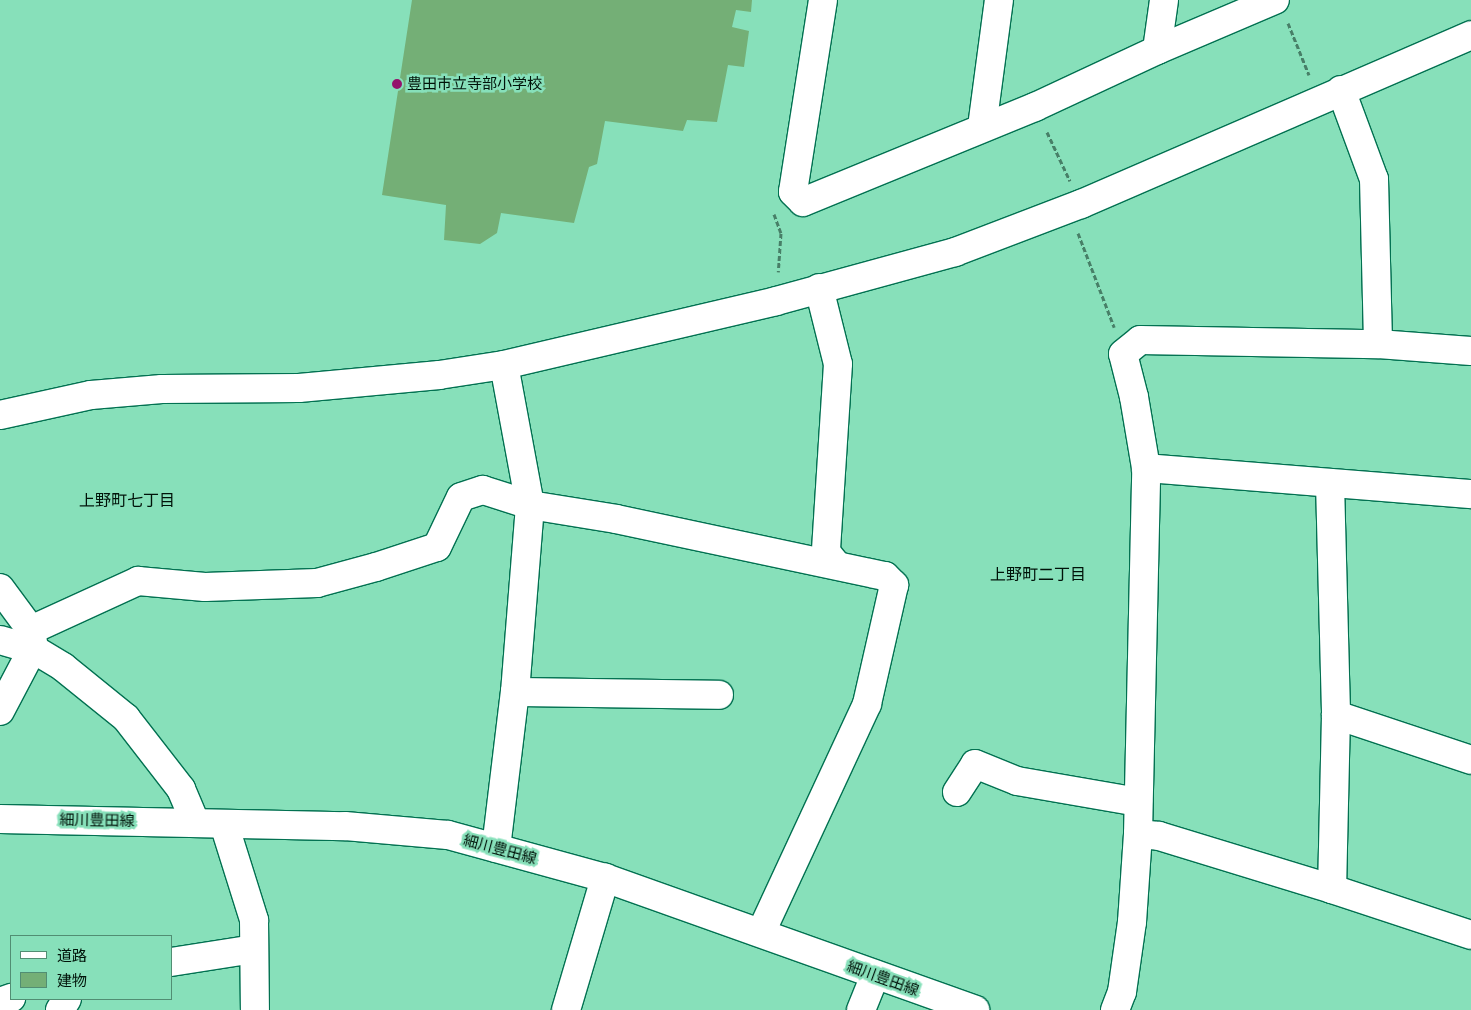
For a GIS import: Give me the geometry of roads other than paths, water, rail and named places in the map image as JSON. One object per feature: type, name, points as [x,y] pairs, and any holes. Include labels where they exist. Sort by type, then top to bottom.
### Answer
[{"type":"street","points":[[823,0],[793,192],[803,202],[982,127],[1035,107],[1157,50],[1281,9]]},
{"type":"street","points":[[982,127],[999,0]]},
{"type":"street","points":[[1157,50],[1164,0]]},
{"type":"street","points":[[0,415],[91,395],[162,389],[298,388],[439,375],[504,365],[776,301],[955,252],[1071,207],[1471,35]]},
{"type":"street","points":[[1330,94],[1374,179],[1378,344]]},
{"type":"street","points":[[819,288],[838,364],[826,552],[835,563]]},
{"type":"street","points":[[1115,1010],[1122,992],[1132,922],[1138,834],[1146,468],[1134,397],[1123,354],[1140,340],[1378,344],[1471,351]]},
{"type":"street","points":[[496,848],[515,692],[530,506],[504,365]]},
{"type":"street","points":[[1146,468],[1471,494]]},
{"type":"street","points":[[1330,483],[1336,715],[1332,889]]},
{"type":"street","points":[[0,711],[32,644],[138,582],[205,586],[317,583],[376,568],[437,546],[461,497],[483,490],[530,506],[616,519],[835,563],[885,576],[894,585],[867,704],[761,932]]},
{"type":"street","points":[[0,588],[32,644],[126,718],[181,789],[195,822]]},
{"type":"street","points":[[0,640],[32,644]]},
{"type":"street","points":[[515,692],[719,695]]},
{"type":"street","points":[[1336,715],[1471,760]]},
{"type":"street","points":[[957,792],[974,764],[1017,781],[1138,802]]},
{"type":"street","name":"細川豊田線","points":[[0,819],[345,826],[439,834],[605,878],[761,932],[975,1010]]},
{"type":"street","points":[[224,824],[254,920],[255,1010]]},
{"type":"street","points":[[1138,834],[1159,836],[1332,889],[1471,935]]},
{"type":"street","points":[[566,1010],[605,878]]},
{"type":"street","points":[[172,962],[254,949]]},
{"type":"street","points":[[861,1010],[875,975]]},
{"type":"place","name":"豊田市立寺部小学校","points":[[397,84]]},
{"type":"district","name":"上野町七丁目","points":[[127,500]]},
{"type":"district","name":"上野町二丁目","points":[[1038,574]]}]
